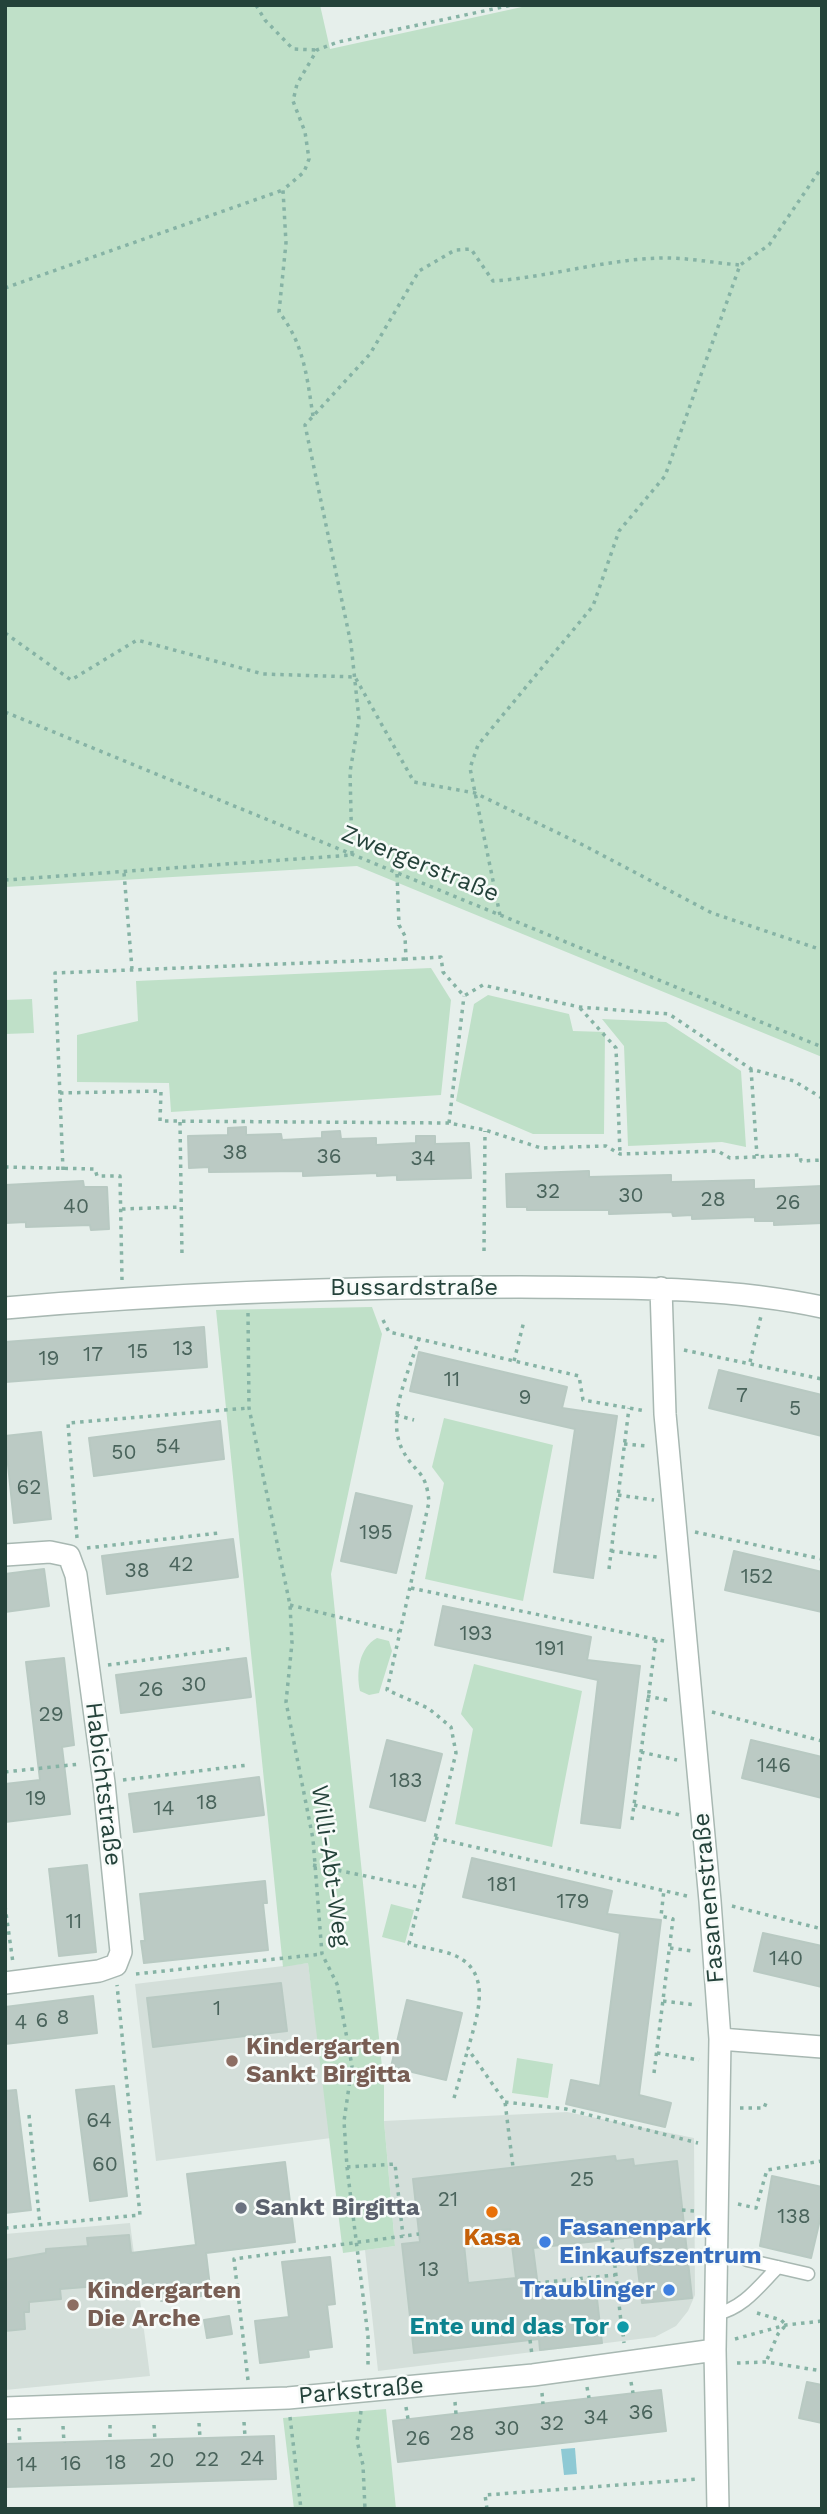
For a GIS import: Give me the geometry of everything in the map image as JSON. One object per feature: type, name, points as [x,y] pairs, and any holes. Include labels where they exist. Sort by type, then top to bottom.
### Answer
[{"type":"street","name":"Bussardstraße","points":[[5,1308],[247,1290],[368,1287],[661,1288],[765,1295],[822,1307]]},
{"type":"street","name":"Fasanenstraße","points":[[661,1288],[665,1414],[703,1820],[720,2039],[715,2350],[718,2509]]},
{"type":"street","points":[[5,1555],[50,1552],[69,1556]]},
{"type":"street","name":"Habichtstraße","points":[[69,1556],[76,1575],[121,1932],[121,1952],[116,1965]]},
{"type":"street","points":[[10,1983],[99,1972],[116,1965]]},
{"type":"street","points":[[720,2039],[822,2047]]},
{"type":"street","name":"Parkstraße","points":[[5,2409],[288,2398],[533,2375],[715,2350]]},
{"type":"lane","points":[[747,2260],[807,2274]]},
{"type":"lane","points":[[716,2315],[732,2311],[741,2305],[778,2267]]},
{"type":"path","points":[[256,5],[265,20],[293,49],[317,50],[338,42],[512,5]]},
{"type":"path","points":[[5,288],[283,190],[304,172],[309,159],[305,132],[293,101],[297,84],[317,50]]},
{"type":"path","points":[[500,915],[470,768],[478,745],[593,606],[619,531],[664,476],[740,265],[769,245],[822,167]]},
{"type":"path","points":[[283,190],[286,243],[279,312],[292,329],[304,357],[313,416]]},
{"type":"path","points":[[5,880],[352,855],[350,772],[359,719],[355,677],[351,644],[305,425],[370,354],[419,271],[456,250],[471,249],[493,281],[531,278],[660,257],[740,265]]},
{"type":"path","points":[[5,633],[71,680],[137,640],[263,674],[355,677]]},
{"type":"path","points":[[355,677],[414,782],[475,793],[583,845],[712,913],[822,950]]},
{"type":"path","name":"Zwergerstraße","points":[[5,712],[822,1047]]},
{"type":"path","points":[[124,873],[132,969]]},
{"type":"path","points":[[397,873],[399,925],[405,936],[406,959]]},
{"type":"path","points":[[63,1170],[55,973],[441,957],[443,972],[464,996],[449,1124]]},
{"type":"path","points":[[464,996],[483,985],[579,1007],[669,1014],[751,1069],[794,1081],[822,1098]]},
{"type":"path","points":[[579,1007],[616,1048],[620,1154]]},
{"type":"path","points":[[751,1069],[757,1157]]},
{"type":"path","points":[[60,1093],[161,1091],[160,1121],[449,1124],[485,1130],[541,1148],[606,1146],[620,1154],[718,1151],[730,1158],[800,1155],[800,1161],[822,1160]]},
{"type":"path","points":[[180,1122],[182,1256]]},
{"type":"path","points":[[484,1251],[485,1130]]},
{"type":"path","points":[[5,1167],[95,1169],[97,1176],[120,1176],[122,1280]]},
{"type":"path","points":[[122,1209],[181,1207]]},
{"type":"path","name":"Willi-Abt-Weg","points":[[247,1305],[249,1408],[290,1605],[292,1643],[286,1702],[313,1839],[322,1954],[337,1984],[352,2066],[344,2121],[347,2167],[368,2336],[368,2390],[359,2416],[357,2441],[363,2465],[365,2509]]},
{"type":"path","points":[[383,1320],[389,1332],[579,1376],[583,1400],[665,1414]]},
{"type":"path","points":[[514,1361],[524,1321]]},
{"type":"path","points":[[750,1362],[758,1327]]},
{"type":"path","points":[[419,1338],[396,1415],[395,1430],[403,1452],[427,1480],[429,1502],[387,1690],[428,1708],[452,1727],[456,1753],[409,1944],[457,1956],[472,1969],[481,1985],[468,2049],[454,2098]]},
{"type":"path","points":[[661,1346],[750,1362],[822,1379]]},
{"type":"path","points":[[69,1556],[79,1534],[68,1423],[249,1408]]},
{"type":"path","points":[[608,1569],[629,1408]]},
{"type":"path","points":[[396,1415],[414,1420]]},
{"type":"path","points":[[618,1495],[674,1503]]},
{"type":"path","points":[[676,1528],[822,1559]]},
{"type":"path","points":[[69,1556],[88,1547],[219,1533]]},
{"type":"path","points":[[611,1551],[679,1560]]},
{"type":"path","points":[[411,1588],[687,1646]]},
{"type":"path","points":[[290,1605],[400,1632]]},
{"type":"path","points":[[632,1820],[656,1639]]},
{"type":"path","points":[[88,1668],[234,1648]]},
{"type":"path","points":[[692,1708],[822,1741]]},
{"type":"path","points":[[641,1752],[698,1765]]},
{"type":"path","points":[[5,1772],[102,1772],[248,1765]]},
{"type":"path","points":[[634,1805],[703,1820]]},
{"type":"path","points":[[435,1838],[822,1929]]},
{"type":"path","points":[[313,1865],[422,1888]]},
{"type":"path","points":[[654,2073],[673,1919],[661,1916],[664,1890]]},
{"type":"path","points":[[5,1906],[10,1983]]},
{"type":"path","points":[[116,1965],[135,1974],[322,1954]]},
{"type":"path","points":[[5,2228],[141,2216],[116,1965]]},
{"type":"path","points":[[663,2001],[718,2008]]},
{"type":"path","points":[[468,2049],[505,2102],[513,2167]]},
{"type":"path","points":[[657,2053],[720,2063]]},
{"type":"path","points":[[505,2102],[566,2109],[719,2148]]},
{"type":"path","points":[[719,2107],[764,2108],[766,2103]]},
{"type":"path","points":[[29,2115],[40,2225]]},
{"type":"path","points":[[719,2200],[756,2208],[767,2170],[822,2161]]},
{"type":"path","points":[[347,2167],[395,2164],[404,2236]]},
{"type":"path","points":[[250,2400],[234,2259],[419,2234]]},
{"type":"path","points":[[612,2239],[621,2322]]},
{"type":"path","points":[[537,2283],[616,2275]]},
{"type":"path","points":[[822,2321],[786,2325],[732,2340],[715,2350],[732,2363],[766,2362],[822,2371]]},
{"type":"path","points":[[766,2362],[778,2334],[786,2325]]},
{"type":"path","points":[[288,2398],[301,2509]]},
{"type":"path","points":[[486,2509],[485,2495],[718,2478]]},
{"type":"shaded area","name":"Kindergarten Sankt Birgitta","points":[[308,1963],[331,2138],[156,2161],[135,1984]]},
{"type":"shaded area","name":"Fasanenpark Einkaufszentrum","points":[[567,2112],[694,2138],[695,2295],[688,2311],[676,2326],[655,2337],[378,2371],[365,2250],[395,2246],[384,2121]]},
{"type":"shaded area","name":"Kindergarten Die Arche","points":[[130,2223],[150,2376],[5,2390],[5,2234]]},
{"type":"green space","points":[[5,5],[320,5],[330,49],[531,5],[822,5],[822,1057],[357,866],[5,887]]},
{"type":"green space","points":[[431,968],[451,1000],[441,1095],[171,1112],[169,1083],[77,1082],[77,1035],[138,1021],[136,981]]},
{"type":"green space","points":[[488,995],[569,1014],[573,1031],[605,1032],[604,1134],[533,1134],[456,1101],[474,1004]]},
{"type":"green space","points":[[32,999],[34,1033],[5,1034],[5,1000]]},
{"type":"green space","points":[[602,1019],[666,1022],[741,1071],[746,1147],[722,1142],[628,1146],[624,1046]]},
{"type":"green space","points":[[372,1307],[382,1334],[331,1574],[384,2086],[384,2121],[395,2246],[343,2253],[308,1963],[283,1967],[216,1310]]},
{"type":"green space","points":[[444,1418],[553,1445],[523,1601],[425,1579],[444,1483],[432,1467]]},
{"type":"green space","points":[[377,1638],[389,1641],[392,1651],[379,1693],[369,1695],[360,1691],[360,1661],[366,1648]]},
{"type":"green space","points":[[474,1664],[582,1691],[552,1847],[455,1824],[473,1729],[461,1714]]},
{"type":"green space","points":[[391,1904],[414,1910],[405,1943],[382,1937]]},
{"type":"green space","points":[[517,2058],[553,2064],[548,2098],[512,2093]]},
{"type":"green space","points":[[386,2409],[396,2509],[294,2509],[283,2418]]},
{"type":"water","points":[[575,2448],[577,2474],[564,2475],[561,2449]]},
{"type":"building","points":[[246,1127],[246,1135],[281,1134],[282,1140],[322,1138],[322,1132],[340,1131],[341,1139],[376,1138],[376,1145],[416,1143],[416,1136],[435,1136],[435,1144],[469,1143],[471,1178],[397,1180],[397,1175],[377,1176],[377,1173],[303,1176],[303,1171],[209,1172],[209,1167],[189,1168],[188,1136],[228,1135],[228,1128]]},
{"type":"building","points":[[589,1171],[589,1177],[671,1175],[671,1182],[754,1180],[754,1189],[822,1186],[822,1223],[774,1225],[774,1221],[755,1221],[755,1217],[692,1219],[692,1215],[673,1216],[672,1212],[609,1214],[609,1210],[527,1210],[527,1207],[507,1207],[506,1174]]},
{"type":"building","points":[[83,1181],[84,1187],[107,1187],[109,1229],[91,1230],[90,1225],[26,1227],[26,1222],[5,1223],[5,1185]]},
{"type":"building","points":[[204,1327],[207,1367],[5,1382],[5,1342]]},
{"type":"building","points":[[419,1352],[567,1387],[562,1408],[617,1416],[593,1578],[554,1572],[575,1429],[410,1391]]},
{"type":"building","points":[[719,1370],[822,1395],[822,1436],[709,1408]]},
{"type":"building","points":[[220,1421],[224,1459],[94,1476],[89,1438]]},
{"type":"building","points":[[41,1432],[51,1519],[14,1523],[5,1436]]},
{"type":"building","points":[[356,1493],[412,1506],[396,1573],[341,1561]]},
{"type":"building","points":[[233,1539],[238,1577],[107,1594],[102,1556]]},
{"type":"building","points":[[734,1551],[822,1572],[822,1612],[725,1590]]},
{"type":"building","points":[[44,1569],[49,1606],[5,1612],[5,1574]]},
{"type":"building","points":[[443,1606],[591,1637],[587,1660],[640,1666],[620,1828],[581,1823],[598,1680],[435,1645]]},
{"type":"building","points":[[64,1658],[74,1745],[62,1747],[70,1814],[5,1822],[5,1784],[40,1780],[26,1662]]},
{"type":"building","points":[[246,1658],[251,1697],[121,1713],[116,1675]]},
{"type":"building","points":[[387,1740],[442,1754],[425,1821],[370,1807]]},
{"type":"building","points":[[751,1740],[822,1757],[822,1798],[742,1778]]},
{"type":"building","points":[[259,1777],[264,1815],[134,1832],[129,1794]]},
{"type":"building","points":[[472,1858],[612,1891],[607,1914],[661,1920],[639,2095],[671,2103],[665,2127],[566,2104],[571,2080],[600,2086],[620,1933],[463,1897]]},
{"type":"building","points":[[87,1865],[96,1952],[59,1956],[49,1869]]},
{"type":"building","points":[[265,1881],[267,1903],[263,1903],[268,1950],[144,1963],[141,1941],[145,1941],[140,1894]]},
{"type":"building","points":[[763,1933],[822,1946],[822,1987],[754,1971]]},
{"type":"building","points":[[281,1983],[287,2031],[153,2047],[147,1998]]},
{"type":"building","points":[[93,1996],[97,2033],[5,2044],[5,2007]]},
{"type":"building","points":[[407,2000],[462,2013],[446,2080],[391,2067]]},
{"type":"building","points":[[114,2086],[127,2196],[90,2201],[76,2090]]},
{"type":"building","points":[[16,2090],[31,2210],[5,2213],[5,2091]]},
{"type":"building","points":[[615,2156],[616,2161],[633,2159],[634,2166],[677,2161],[692,2298],[642,2303],[634,2237],[533,2248],[538,2287],[595,2281],[602,2343],[540,2350],[539,2339],[414,2353],[402,2244],[420,2242],[413,2179]],"holes":[[[510,2229],[516,2278],[468,2283],[463,2235]]]},
{"type":"building","points":[[285,2162],[295,2242],[206,2253],[211,2295],[161,2301],[160,2292],[143,2294],[142,2288],[99,2291],[98,2286],[60,2289],[61,2299],[29,2302],[29,2312],[24,2312],[25,2329],[5,2331],[5,2260],[46,2253],[46,2249],[88,2246],[87,2238],[129,2235],[131,2253],[196,2245],[187,2174]]},
{"type":"building","points":[[772,2176],[822,2187],[822,2211],[811,2258],[760,2246]]},
{"type":"building","points":[[330,2257],[335,2304],[327,2305],[332,2347],[308,2350],[309,2357],[260,2363],[255,2321],[289,2317],[282,2262]]},
{"type":"building","points":[[229,2316],[232,2334],[207,2338],[204,2320]]},
{"type":"building","points":[[807,2382],[822,2385],[822,2423],[799,2418]]},
{"type":"building","points":[[661,2390],[666,2431],[398,2462],[393,2421]]},
{"type":"building","points":[[274,2436],[276,2479],[5,2487],[5,2444]]},
{"type":"place","name":"Kindergarten Sankt Birgitta","points":[[232,2061]]},
{"type":"place","name":"Sankt Birgitta","points":[[241,2208]]},
{"type":"place","name":"Kasa","points":[[492,2212]]},
{"type":"place","name":"Fasanenpark Einkaufszentrum","points":[[545,2242]]},
{"type":"place","name":"Traublinger","points":[[669,2290]]},
{"type":"place","name":"Kindergarten Die Arche","points":[[73,2305]]},
{"type":"place","name":"Ente und das Tor","points":[[623,2327]]}]
